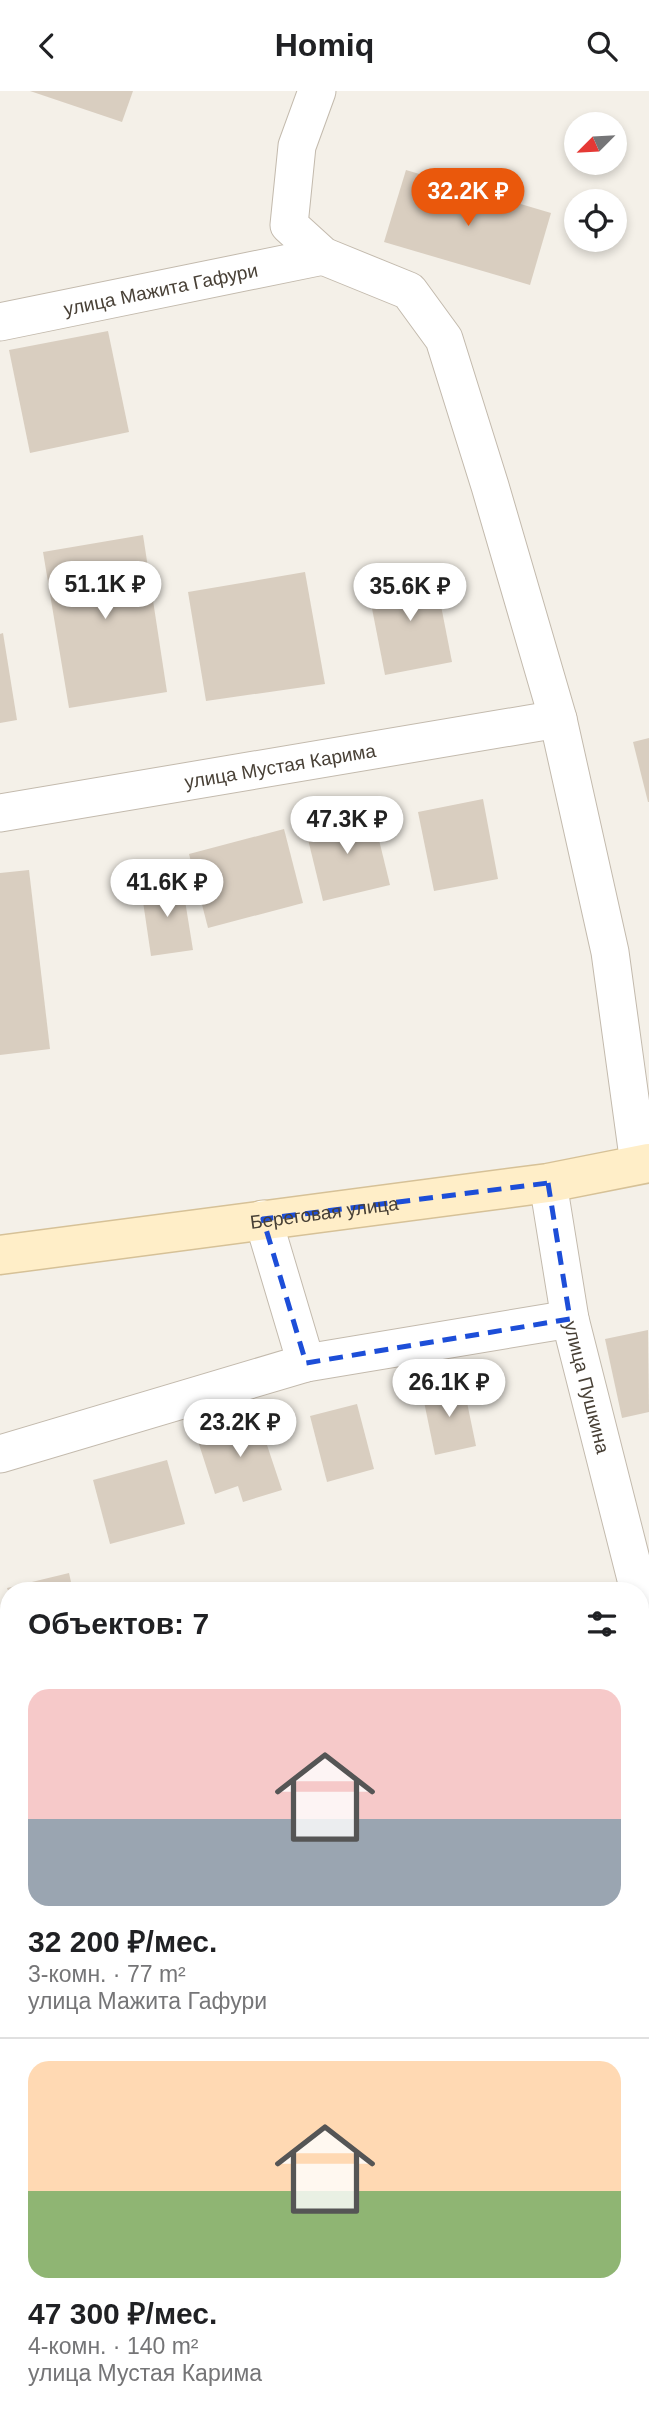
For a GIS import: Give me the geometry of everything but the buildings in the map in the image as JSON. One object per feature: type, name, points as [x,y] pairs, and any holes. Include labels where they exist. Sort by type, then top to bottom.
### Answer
[{"type":"main road","name":"Береговая улица","points":[[0,1255],[548,1183],[644,1163]]},
{"type":"street","points":[[317,91],[297,146],[289,225],[323,256],[409,291],[444,339],[558,719],[610,952],[644,1163]]},
{"type":"street","name":"улица Мажита Гафури","points":[[0,322],[323,256]]},
{"type":"street","name":"улица Мустая Карима","points":[[0,813],[558,719]]},
{"type":"street","name":"улица Пушкина","points":[[548,1183],[570,1319],[637,1582]]},
{"type":"street","points":[[263,1219],[306,1363]]},
{"type":"street","points":[[0,1454],[306,1363],[570,1319]]},
{"type":"highlighted area","points":[[548,1183],[570,1319],[306,1363],[263,1219]]}]
